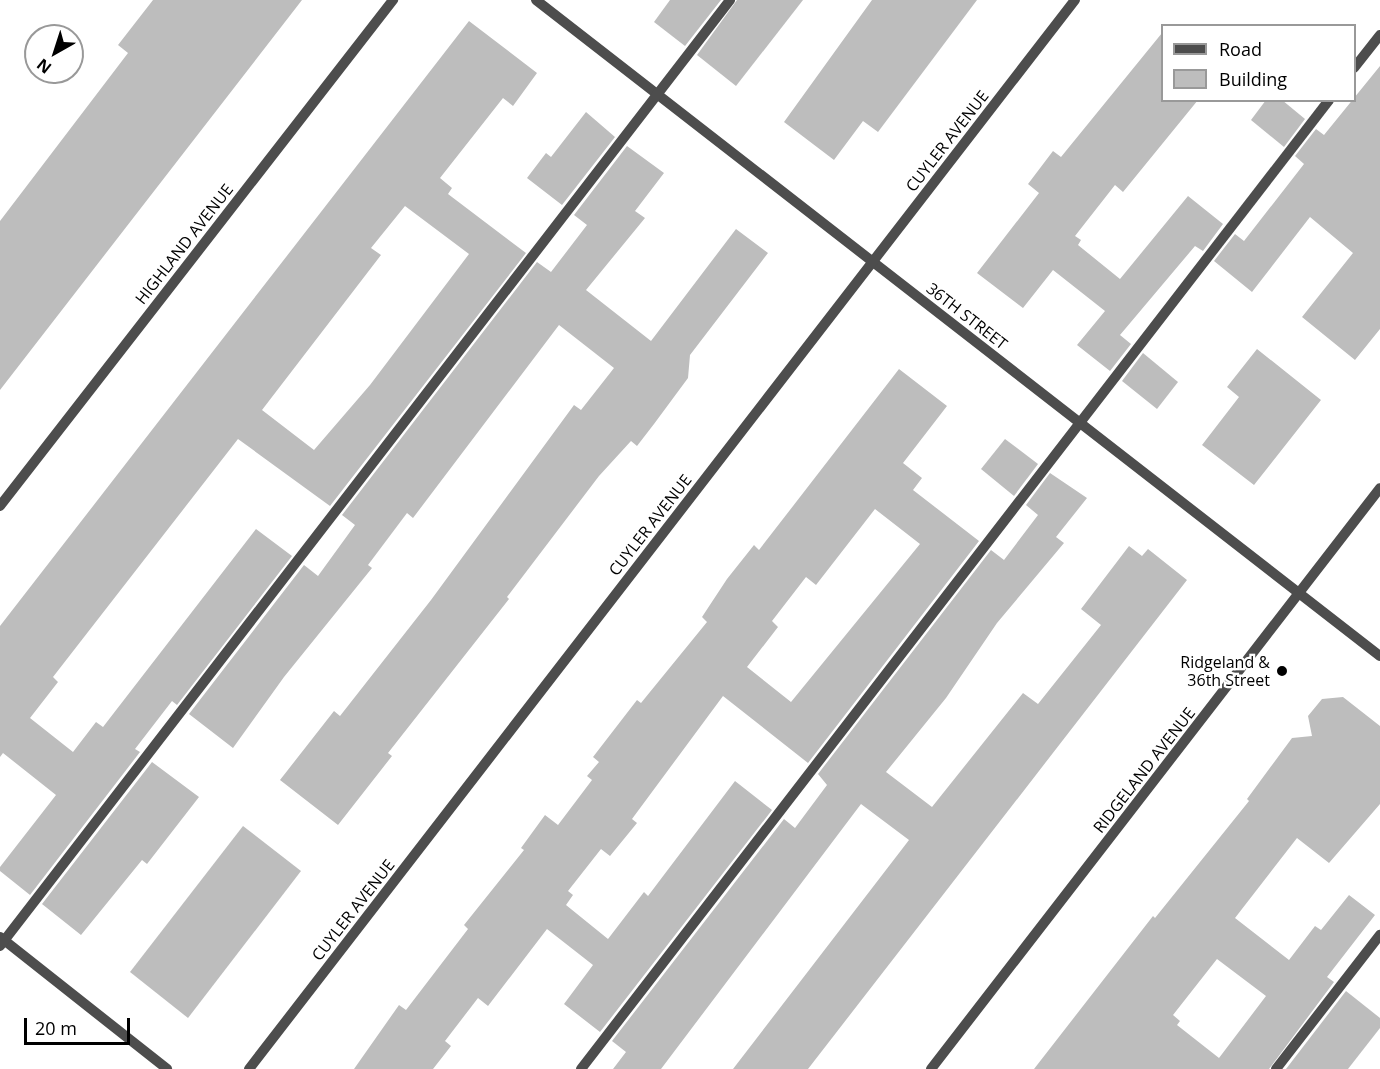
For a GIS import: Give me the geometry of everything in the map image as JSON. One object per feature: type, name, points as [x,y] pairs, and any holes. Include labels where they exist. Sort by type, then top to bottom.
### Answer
[{"type":"street","name":"HIGHLAND AVENUE","points":[[0,506],[393,0]]},
{"type":"street","name":"36TH STREET","points":[[536,0],[1380,656]]},
{"type":"street","points":[[166,1069],[1,941],[730,0]]},
{"type":"street","name":"CUYLER AVENUE","points":[[249,1069],[1075,0]]},
{"type":"street","points":[[1356,65],[1380,35]]},
{"type":"street","points":[[581,1069],[1327,102]]},
{"type":"street","name":"RIDGELAND AVENUE","points":[[932,1069],[1380,488]]},
{"type":"street","points":[[1276,1069],[1380,935]]},
{"type":"building","points":[[153,0],[302,0],[0,390],[0,221],[128,53],[118,45]]},
{"type":"building","points":[[670,0],[721,0],[685,46],[654,22]]},
{"type":"building","points":[[737,0],[803,0],[736,86],[697,55]]},
{"type":"building","points":[[872,0],[977,0],[878,132],[863,121],[834,160],[784,122]]},
{"type":"building","points":[[469,21],[537,73],[513,106],[503,98],[440,178],[452,188],[448,194],[526,253],[330,506],[238,439],[53,677],[58,682],[30,718],[73,752],[96,722],[103,727],[256,529],[292,556],[177,705],[172,701],[135,749],[140,752],[30,895],[0,871],[0,867],[56,795],[3,753],[0,757],[0,626]],"holes":[[[405,206],[469,254],[370,385],[314,450],[262,410],[381,255],[371,248]]]},
{"type":"building","points":[[1161,34],[1161,102],[1196,102],[1123,192],[1115,185],[1075,236],[1081,240],[1078,245],[1120,279],[1188,196],[1223,224],[1203,251],[1195,246],[1120,335],[1131,344],[1110,371],[1077,345],[1105,311],[1053,270],[1023,308],[977,273],[1039,193],[1028,184],[1053,151],[1061,157]]},
{"type":"building","points":[[1380,66],[1380,329],[1355,360],[1302,317],[1353,253],[1310,217],[1252,292],[1214,261],[1235,234],[1244,241],[1304,164],[1295,156],[1316,129],[1324,135],[1351,102],[1356,102],[1356,96]]},
{"type":"building","points":[[1264,102],[1284,102],[1305,119],[1284,147],[1251,120]]},
{"type":"building","points":[[586,112],[615,137],[562,205],[527,178],[546,153],[551,157]]},
{"type":"building","points":[[627,146],[664,173],[635,211],[645,218],[586,290],[651,341],[736,229],[768,253],[690,355],[688,378],[654,424],[637,446],[631,441],[599,476],[507,597],[509,599],[388,753],[392,756],[338,825],[280,780],[334,711],[340,716],[431,600],[574,405],[581,410],[614,368],[559,325],[413,518],[407,513],[368,565],[372,568],[284,677],[233,748],[189,714],[304,565],[318,576],[355,525],[342,515],[537,262],[551,272],[587,225],[574,215]]},
{"type":"building","points":[[1257,349],[1321,400],[1254,485],[1202,445],[1239,397],[1227,387]]},
{"type":"building","points":[[1143,353],[1178,382],[1157,409],[1122,381]]},
{"type":"building","points":[[899,369],[947,406],[903,463],[922,478],[913,490],[979,541],[808,763],[723,696],[632,819],[637,823],[610,856],[601,849],[568,891],[573,895],[566,905],[608,939],[644,892],[648,896],[735,781],[772,810],[600,1032],[564,1004],[593,965],[547,929],[488,1006],[478,998],[445,1041],[451,1046],[433,1069],[354,1069],[399,1005],[406,1010],[468,929],[464,925],[524,850],[521,848],[545,815],[558,825],[592,780],[587,776],[599,762],[593,757],[637,700],[641,703],[707,622],[702,617],[727,579],[754,545],[759,550]],"holes":[[[875,509],[920,544],[791,702],[747,667],[778,627],[772,621],[806,577],[816,585]]]},
{"type":"building","points":[[1005,439],[1038,464],[1014,496],[981,469]]},
{"type":"building","points":[[1050,473],[1087,498],[1056,537],[1064,543],[997,623],[946,698],[886,772],[932,807],[1023,693],[1038,704],[1101,625],[1081,609],[1129,546],[1142,556],[1148,549],[1187,580],[808,1069],[733,1069],[909,840],[861,804],[661,1069],[613,1069],[626,1052],[612,1041],[784,819],[795,828],[827,785],[818,774],[991,550],[1004,560],[1038,515],[1026,505]]},
{"type":"building","points":[[1343,697],[1380,726],[1380,804],[1329,863],[1297,838],[1235,918],[1289,960],[1315,926],[1321,930],[1349,895],[1375,915],[1327,977],[1334,982],[1269,1069],[1034,1069],[1153,916],[1155,918],[1249,801],[1247,799],[1292,738],[1312,736],[1308,716],[1322,699]],"holes":[[[1217,959],[1266,996],[1219,1058],[1177,1025],[1180,1021],[1173,1015]]]},
{"type":"building","points":[[152,762],[199,797],[147,864],[142,860],[81,935],[42,904]]},
{"type":"building","points":[[243,826],[301,871],[188,1018],[130,972]]},
{"type":"building","points":[[1346,991],[1380,1018],[1380,1028],[1348,1069],[1286,1069]]},
{"type":"place","name":"Ridgeland & 36th Street","points":[[1282,671]]}]
